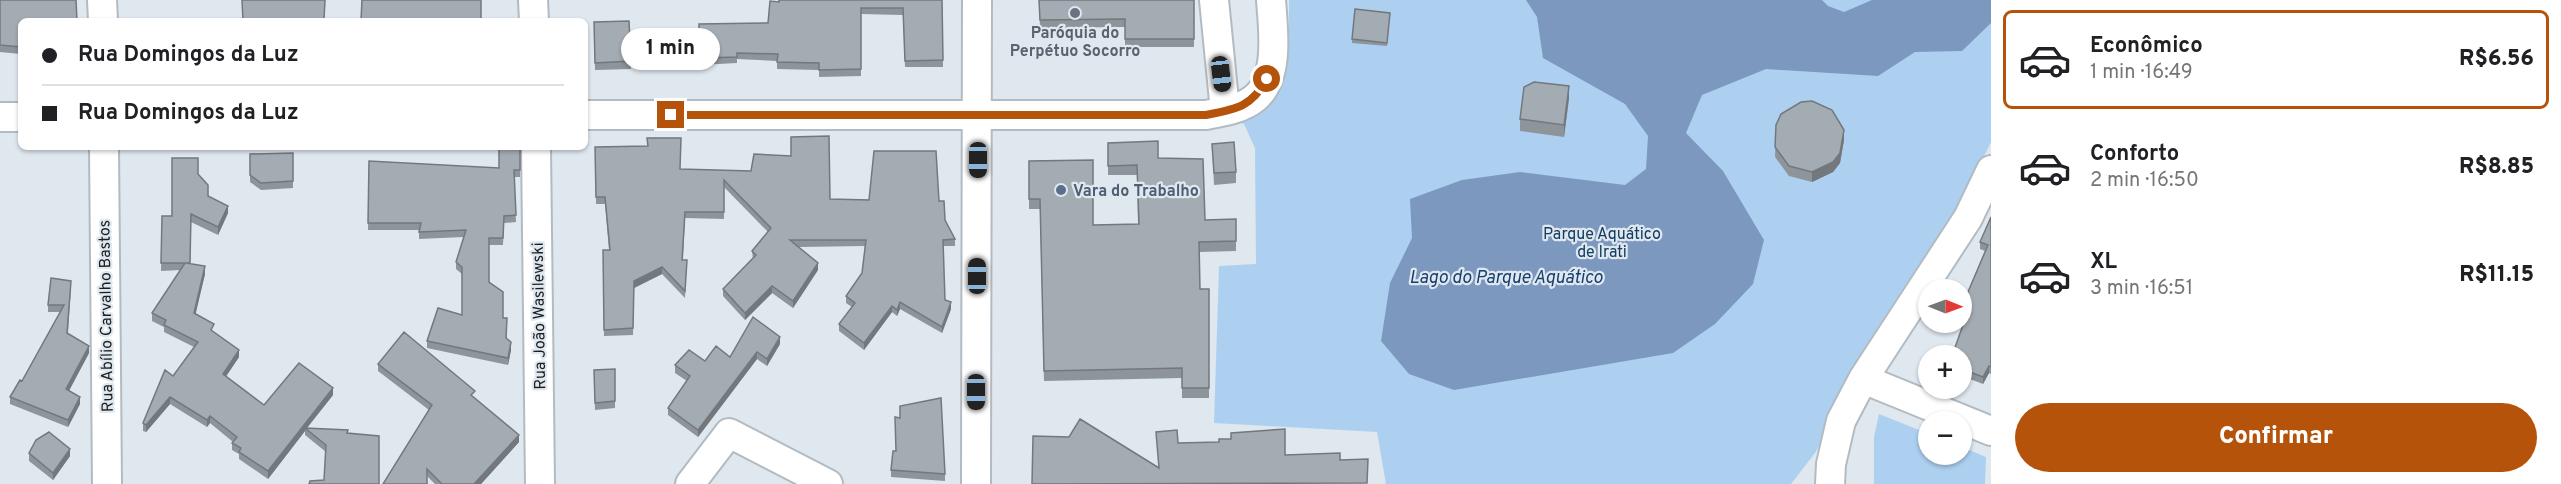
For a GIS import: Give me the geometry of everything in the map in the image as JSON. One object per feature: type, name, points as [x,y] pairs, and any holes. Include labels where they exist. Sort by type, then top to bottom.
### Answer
[{"type":"street","points":[[102,0],[103,18]]},
{"type":"street","points":[[533,0],[534,18]]},
{"type":"street","points":[[976,484],[977,0]]},
{"type":"street","points":[[1214,0],[1225,111]]},
{"type":"street","points":[[588,115],[1206,115],[1225,111],[1257,98],[1267,79],[1275,46],[1271,0]]},
{"type":"street","points":[[0,117],[18,117]]},
{"type":"street","name":"Rua Abílio Carvalho Bastos","points":[[104,150],[107,484]]},
{"type":"street","name":"Rua João Wasilewski","points":[[536,150],[540,484]]},
{"type":"street","points":[[1830,484],[1831,464],[1840,421],[1863,379],[1968,218],[1991,170]]},
{"type":"street","points":[[1863,379],[1991,431]]},
{"type":"street","points":[[690,484],[729,434],[828,484]]},
{"type":"green space","name":"Parque Aquático de Irati","points":[[1289,0],[1991,0],[1991,142],[1960,205],[1859,380],[1815,453],[1791,484],[1386,484],[1377,432],[1214,423],[1219,266],[1256,264],[1255,148],[1244,124],[1213,113],[1279,84],[1289,55]]},
{"type":"green space","points":[[1879,414],[1918,430],[1918,465],[1972,465],[1972,451],[1986,457],[1985,484],[1874,484],[1874,437]]},
{"type":"water","name":"Lago do Parque Aquático","points":[[1526,0],[1822,0],[1828,6],[1844,12],[1872,0],[1991,0],[1991,23],[1962,51],[1915,52],[1878,76],[1766,69],[1702,95],[1686,133],[1723,171],[1764,240],[1753,284],[1715,324],[1673,353],[1454,390],[1409,374],[1381,341],[1390,283],[1412,238],[1410,199],[1462,180],[1520,172],[1625,185],[1646,169],[1648,136],[1625,104],[1543,58],[1537,17]]},
{"type":"building","points":[[0,0],[76,0],[77,18],[18,18],[18,47],[0,45]]},
{"type":"building","points":[[242,0],[325,0],[324,18],[243,18]]},
{"type":"building","points":[[362,0],[481,0],[481,18],[361,18]]},
{"type":"building","points":[[779,0],[942,0],[943,60],[905,61],[903,8],[861,8],[861,69],[819,70],[819,63],[777,62],[778,54],[737,53],[737,57],[699,58],[699,24],[768,23],[770,1],[779,2]]},
{"type":"building","points":[[1039,0],[1194,0],[1194,39],[1125,39],[1125,19],[1040,20]]},
{"type":"building","points":[[1355,9],[1390,13],[1387,43],[1352,39]]},
{"type":"building","points":[[629,21],[631,61],[595,63],[594,22]]},
{"type":"building","points":[[1534,82],[1569,86],[1564,125],[1520,119],[1524,87]]},
{"type":"building","points":[[1812,101],[1832,110],[1844,130],[1840,153],[1833,162],[1812,172],[1789,166],[1775,147],[1776,125],[1781,114],[1801,102]]},
{"type":"building","points":[[829,136],[830,199],[869,200],[874,151],[936,151],[939,201],[944,201],[945,220],[955,239],[943,240],[945,300],[951,302],[942,327],[900,302],[897,310],[892,306],[864,343],[839,324],[855,303],[846,296],[862,273],[866,240],[790,240],[818,263],[793,301],[772,286],[745,313],[723,289],[756,255],[752,251],[771,228],[724,180],[724,212],[685,212],[682,260],[687,260],[685,291],[662,267],[634,281],[633,328],[604,330],[603,250],[610,250],[605,197],[596,197],[595,147],[648,146],[647,138],[681,138],[680,169],[751,171],[754,154],[791,156],[791,137]]},
{"type":"building","points":[[1158,141],[1158,158],[1203,159],[1205,220],[1236,219],[1236,241],[1199,242],[1200,289],[1209,289],[1209,388],[1182,388],[1182,368],[1044,371],[1040,199],[1029,199],[1029,161],[1093,160],[1093,225],[1139,224],[1137,165],[1108,166],[1108,143]]},
{"type":"building","points":[[1234,142],[1236,172],[1214,173],[1212,144]]},
{"type":"building","points":[[499,150],[520,150],[520,170],[514,170],[516,215],[504,216],[503,238],[489,238],[489,282],[503,292],[503,318],[507,318],[506,338],[511,342],[508,358],[427,341],[438,308],[462,315],[462,267],[456,262],[466,230],[419,232],[421,223],[368,223],[369,161],[499,168]]},
{"type":"building","points":[[293,153],[293,181],[261,183],[250,175],[250,154]]},
{"type":"building","points":[[172,158],[198,158],[198,174],[208,185],[208,196],[228,206],[218,227],[191,214],[190,263],[186,263],[205,266],[194,313],[214,324],[211,330],[239,350],[223,374],[264,405],[299,363],[333,388],[268,471],[239,452],[241,448],[232,443],[237,437],[210,416],[207,420],[170,397],[146,425],[143,423],[165,370],[173,376],[198,342],[164,325],[166,320],[152,313],[185,263],[161,263],[162,216],[172,216]]},
{"type":"building","points":[[1991,217],[1991,367],[1989,366],[1983,377],[1972,373],[1972,345],[1956,345],[1960,333],[1972,333],[1972,283],[1988,245],[1980,242]]},
{"type":"building","points":[[51,278],[71,281],[67,333],[89,346],[66,389],[80,397],[68,420],[10,397],[20,380],[22,381],[64,305],[48,305]]},
{"type":"building","points":[[753,317],[780,337],[767,359],[757,352],[698,430],[668,408],[690,376],[675,365],[689,350],[705,361],[716,346],[730,357]]},
{"type":"building","points":[[404,332],[475,391],[471,395],[519,435],[474,484],[442,484],[427,469],[427,484],[383,484],[432,405],[378,364]]},
{"type":"building","points":[[615,369],[615,401],[595,403],[594,370]]},
{"type":"building","points":[[941,398],[945,474],[891,470],[893,451],[896,451],[895,417],[900,418],[900,406]]},
{"type":"building","points":[[1080,419],[1159,468],[1156,432],[1177,430],[1178,443],[1219,442],[1219,439],[1231,439],[1231,433],[1285,429],[1285,455],[1340,453],[1340,460],[1368,459],[1367,483],[1032,484],[1033,436],[1069,437]]},
{"type":"building","points":[[305,428],[348,430],[347,433],[379,436],[379,484],[309,484],[310,481],[324,480],[326,445]]},
{"type":"building","points":[[49,432],[70,449],[53,473],[29,453],[36,440]]},
{"type":"place","name":"Paróquia do Perpétuo Socorro","points":[[1075,13]]},
{"type":"place","name":"Vara do Trabalho","points":[[1061,190]]},
{"type":"route","points":[[671,115],[1206,115],[1244,105],[1257,98],[1267,79]]}]
